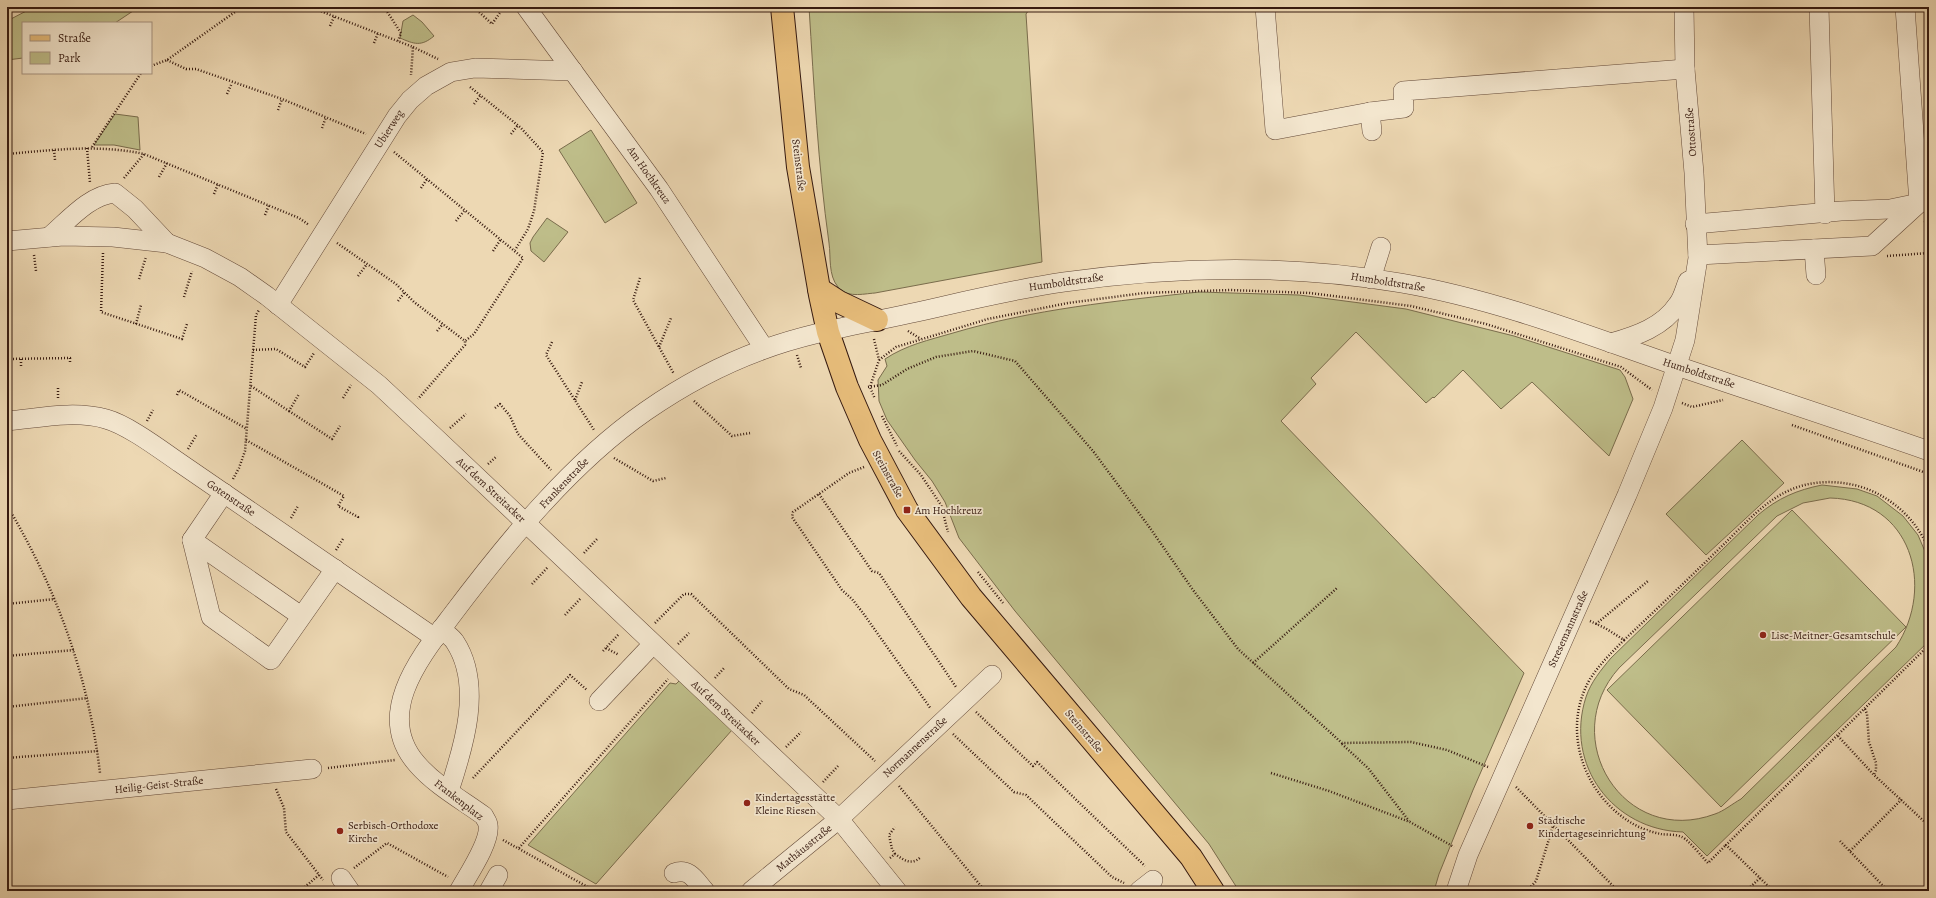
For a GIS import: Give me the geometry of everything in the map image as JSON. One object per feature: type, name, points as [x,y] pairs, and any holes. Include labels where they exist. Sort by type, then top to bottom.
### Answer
[{"type":"main road","name":"Steinstraße","points":[[782,7],[798,167],[819,289],[828,332],[853,403],[870,440],[907,510],[971,597],[1191,857],[1213,891]]},
{"type":"main road","points":[[819,289],[873,321]]},
{"type":"street","name":"Am Hochkreuz","points":[[526,7],[659,189],[764,348]]},
{"type":"street","points":[[1265,7],[1275,130],[1370,112],[1404,108],[1403,91],[1685,69]]},
{"type":"street","name":"Ottostraße","points":[[1678,366],[1686,333],[1698,256],[1695,224],[1694,173],[1685,69],[1684,7]]},
{"type":"street","points":[[1819,7],[1825,214]]},
{"type":"street","points":[[1904,7],[1924,202]]},
{"type":"street","name":"Ubierweg","points":[[272,300],[322,234],[397,116],[410,100],[426,86],[451,72],[475,68],[573,70]]},
{"type":"street","points":[[1370,112],[1372,131]]},
{"type":"street","points":[[49,237],[80,209],[107,194],[115,193],[135,209],[159,242]]},
{"type":"street","points":[[1695,224],[1890,209],[1924,202]]},
{"type":"street","points":[[1698,256],[1872,246],[1924,202]]},
{"type":"street","name":"Auf dem Streitacker","points":[[7,241],[49,237],[104,237],[159,242],[197,255],[240,277],[272,300],[379,385],[408,411],[838,819],[898,891]]},
{"type":"street","points":[[1371,279],[1381,247]]},
{"type":"street","points":[[1814,249],[1816,275]]},
{"type":"street","name":"Ottostraße","points":[[1611,343],[1642,334],[1660,322],[1678,304],[1698,256]]},
{"type":"street","name":"Humboldtstraße","points":[[828,332],[1020,289],[1146,272],[1232,268],[1316,271],[1404,283],[1491,303],[1929,451]]},
{"type":"street","name":"Frankenstraße","points":[[428,775],[410,755],[402,738],[400,726],[401,699],[411,676],[438,634],[525,523],[600,446],[646,411],[704,375],[764,348],[828,332]]},
{"type":"street","name":"Stresemannstraße","points":[[1456,891],[1468,855],[1627,496],[1678,366]]},
{"type":"street","name":"Gotenstraße","points":[[7,421],[84,415],[107,419],[138,436],[335,569],[438,634],[454,641],[466,669],[469,699],[467,732],[453,793]]},
{"type":"street","points":[[224,493],[192,540],[211,617],[271,660],[335,569]]},
{"type":"street","points":[[192,540],[301,616]]},
{"type":"street","points":[[599,701],[642,634]]},
{"type":"street","name":"Normannenstraße","points":[[838,819],[992,675]]},
{"type":"street","name":"Heilig-Geist-Straße","points":[[7,800],[312,769]]},
{"type":"street","name":"Frankenplatz","points":[[428,775],[484,816],[488,824],[488,831],[484,846],[460,888]]},
{"type":"street","name":"Mathäusstraße","points":[[751,891],[838,819]]},
{"type":"street","points":[[674,873],[684,871],[689,873],[705,891]]},
{"type":"path","points":[[152,66],[167,60],[242,7]]},
{"type":"path","points":[[280,11],[282,7]]},
{"type":"path","points":[[310,7],[413,47],[410,100]]},
{"type":"path","points":[[384,7],[401,32],[398,41]]},
{"type":"path","points":[[477,7],[478,10],[492,24],[504,7]]},
{"type":"path","points":[[330,26],[335,16]]},
{"type":"path","points":[[374,43],[378,33]]},
{"type":"path","points":[[451,72],[518,125],[543,152],[534,212],[528,229],[515,250]]},
{"type":"path","points":[[92,147],[140,74]]},
{"type":"path","points":[[227,94],[232,83]]},
{"type":"path","points":[[474,104],[480,96]]},
{"type":"path","points":[[278,110],[282,99]]},
{"type":"path","points":[[322,128],[326,117]]},
{"type":"path","points":[[512,134],[518,125]]},
{"type":"path","points":[[7,154],[92,147],[120,148],[144,154],[300,218],[396,284],[404,293],[465,341],[465,345],[408,411]]},
{"type":"path","points":[[87,148],[90,185],[107,194],[144,154]]},
{"type":"path","points":[[54,150],[55,160]]},
{"type":"path","points":[[159,177],[167,163]]},
{"type":"path","points":[[421,188],[427,180]]},
{"type":"path","points":[[214,194],[218,184]]},
{"type":"path","points":[[1924,202],[1929,258]]},
{"type":"path","points":[[265,215],[269,205]]},
{"type":"path","points":[[456,221],[464,211]]},
{"type":"path","points":[[104,237],[100,312],[182,339],[187,324]]},
{"type":"path","points":[[493,251],[501,239]]},
{"type":"path","points":[[139,279],[159,242]]},
{"type":"path","points":[[1872,246],[1885,256],[1929,253]]},
{"type":"path","points":[[184,297],[197,255]]},
{"type":"path","points":[[358,276],[367,264]]},
{"type":"path","points":[[640,278],[633,300],[681,389],[732,436],[750,433]]},
{"type":"path","points":[[879,360],[896,347],[988,319],[1068,303],[1144,293],[1230,290],[1310,293],[1411,306],[1486,324],[1621,367],[1648,388],[1692,407],[1723,400],[1730,403]]},
{"type":"path","points":[[398,301],[404,293]]},
{"type":"path","points":[[224,493],[240,468],[245,450],[256,315],[272,300]]},
{"type":"path","points":[[136,324],[141,305]]},
{"type":"path","points":[[659,347],[670,318]]},
{"type":"path","points":[[873,321],[879,360],[870,387],[875,401]]},
{"type":"path","points":[[437,331],[443,324]]},
{"type":"path","points":[[253,350],[276,349],[304,368],[323,340]]},
{"type":"path","points":[[552,342],[546,356],[574,400],[600,446],[653,481],[666,478]]},
{"type":"path","points":[[870,387],[882,385],[907,369],[936,357],[973,351],[1015,361],[1093,452],[1150,528],[1193,590],[1238,649],[1368,768],[1410,822]]},
{"type":"path","points":[[7,359],[70,358],[70,363]]},
{"type":"path","points":[[21,359],[21,368]]},
{"type":"path","points":[[574,400],[582,382]]},
{"type":"path","points":[[250,385],[332,439],[340,426]]},
{"type":"path","points":[[177,395],[180,390],[247,429]]},
{"type":"path","points":[[289,411],[299,394]]},
{"type":"path","points":[[495,408],[500,404],[510,416],[518,434],[563,484]]},
{"type":"path","points":[[881,414],[899,451],[921,475],[941,505],[948,535]]},
{"type":"path","points":[[1789,424],[1929,474]]},
{"type":"path","points":[[246,440],[344,496],[338,506],[358,517],[357,519]]},
{"type":"path","points":[[864,467],[849,473],[793,512],[792,517],[842,590],[863,612],[887,649],[904,669],[941,723],[1014,792],[1026,795],[1112,876],[1139,886]]},
{"type":"path","points":[[1929,550],[1919,530],[1898,507],[1875,492],[1859,486],[1828,481],[1795,488],[1766,504],[1624,640],[1594,674],[1581,703],[1577,731],[1580,755],[1590,781],[1608,805],[1618,814],[1647,830],[1683,837],[1708,863],[1838,736],[1929,644]]},
{"type":"path","points":[[7,514],[12,514],[26,538],[55,599],[74,650],[88,698],[98,750],[102,790]]},
{"type":"path","points":[[532,584],[559,555]]},
{"type":"path","points":[[973,566],[1008,609]]},
{"type":"path","points":[[1596,624],[1648,581]]},
{"type":"path","points":[[565,615],[592,586]]},
{"type":"path","points":[[1253,663],[1337,588]]},
{"type":"path","points":[[603,651],[642,634],[684,594],[691,594],[789,689],[804,695],[888,772],[985,891]]},
{"type":"path","points":[[7,604],[55,599]]},
{"type":"path","points":[[1575,614],[1605,628],[1624,640]]},
{"type":"path","points":[[7,656],[74,650]]},
{"type":"path","points":[[519,848],[678,668]]},
{"type":"path","points":[[453,793],[570,675],[599,701]]},
{"type":"path","points":[[7,707],[88,698]]},
{"type":"path","points":[[1865,709],[1867,714],[1869,742],[1876,763],[1874,775]]},
{"type":"path","points":[[1838,736],[1874,775],[1928,823],[1926,848],[1929,855]]},
{"type":"path","points":[[1342,743],[1411,742],[1447,750],[1504,774],[1618,891]]},
{"type":"path","points":[[7,758],[98,750]]},
{"type":"path","points":[[312,769],[377,763],[402,759],[410,755]]},
{"type":"path","points":[[270,773],[284,808],[286,832],[329,887],[345,884],[388,842],[460,888]]},
{"type":"path","points":[[1271,773],[1329,791],[1410,822],[1468,855]]},
{"type":"path","points":[[1850,851],[1902,799]]},
{"type":"path","points":[[1527,891],[1536,881],[1553,825]]},
{"type":"path","points":[[895,827],[889,835],[892,849],[895,854],[908,862],[916,861],[921,857]]},
{"type":"path","points":[[488,831],[595,891]]},
{"type":"path","points":[[1840,842],[1888,891]]},
{"type":"path","points":[[1726,845],[1773,891]]},
{"type":"path","points":[[878,868],[895,854]]},
{"type":"path","points":[[300,891],[319,875]]},
{"type":"path","points":[[1746,891],[1760,878]]},
{"type":"path","points":[[942,891],[945,887]]},
{"type":"green space","points":[[34,7],[139,7],[116,22],[22,22],[22,58],[7,60],[7,21]]},
{"type":"green space","points":[[809,7],[1031,7],[1026,14],[1042,262],[875,293],[850,294],[838,287],[830,266],[817,125]]},
{"type":"green space","points":[[413,15],[422,22],[434,36],[421,43],[413,43],[400,38],[403,21]]},
{"type":"green space","points":[[115,114],[138,117],[140,150],[114,145],[94,145]]},
{"type":"green space","points":[[591,130],[637,203],[605,223],[559,150]]},
{"type":"green space","points":[[547,218],[568,232],[544,262],[531,251],[530,243]]},
{"type":"green space","points":[[1199,292],[1299,295],[1406,309],[1514,336],[1620,370],[1625,377],[1633,399],[1609,456],[1532,382],[1501,409],[1463,370],[1434,398],[1433,397],[1426,403],[1356,332],[1311,378],[1316,384],[1281,421],[1524,673],[1473,790],[1439,874],[1434,891],[1239,891],[1209,844],[1015,611],[959,538],[945,502],[932,481],[915,460],[887,420],[879,401],[878,380],[887,366],[885,359],[918,343],[983,325],[1045,312]]},
{"type":"green space","points":[[1742,440],[1784,483],[1706,555],[1666,514]]},
{"type":"green space","points":[[1822,485],[1857,489],[1877,496],[1903,516],[1918,535],[1929,561],[1929,641],[1707,856],[1683,832],[1658,828],[1635,820],[1616,806],[1600,789],[1589,769],[1582,746],[1581,722],[1586,697],[1593,681],[1611,658],[1758,515],[1780,499]],"holes":[[[1830,498],[1858,502],[1880,514],[1897,530],[1908,550],[1914,574],[1914,598],[1908,623],[1896,647],[1741,799],[1725,809],[1715,814],[1682,820],[1653,815],[1628,801],[1609,780],[1598,754],[1595,725],[1601,696],[1619,668],[1777,516],[1803,503]]]},
{"type":"green space","points":[[1792,510],[1906,627],[1721,807],[1607,690]]},
{"type":"green space","points":[[680,680],[732,730],[596,884],[528,845],[670,683],[676,684]]},
{"type":"place","name":"Am Hochkreuz","points":[[907,510]]},
{"type":"place","name":"Lise-Meitner-Gesamtschule","points":[[1763,635]]},
{"type":"place","name":"Kindertagesstätte Kleine Riesen","points":[[747,803]]},
{"type":"place","name":"Städtische Kindertageseinrichtung","points":[[1530,826]]},
{"type":"place","name":"Serbisch-Orthodoxe Kirche","points":[[340,831]]}]
